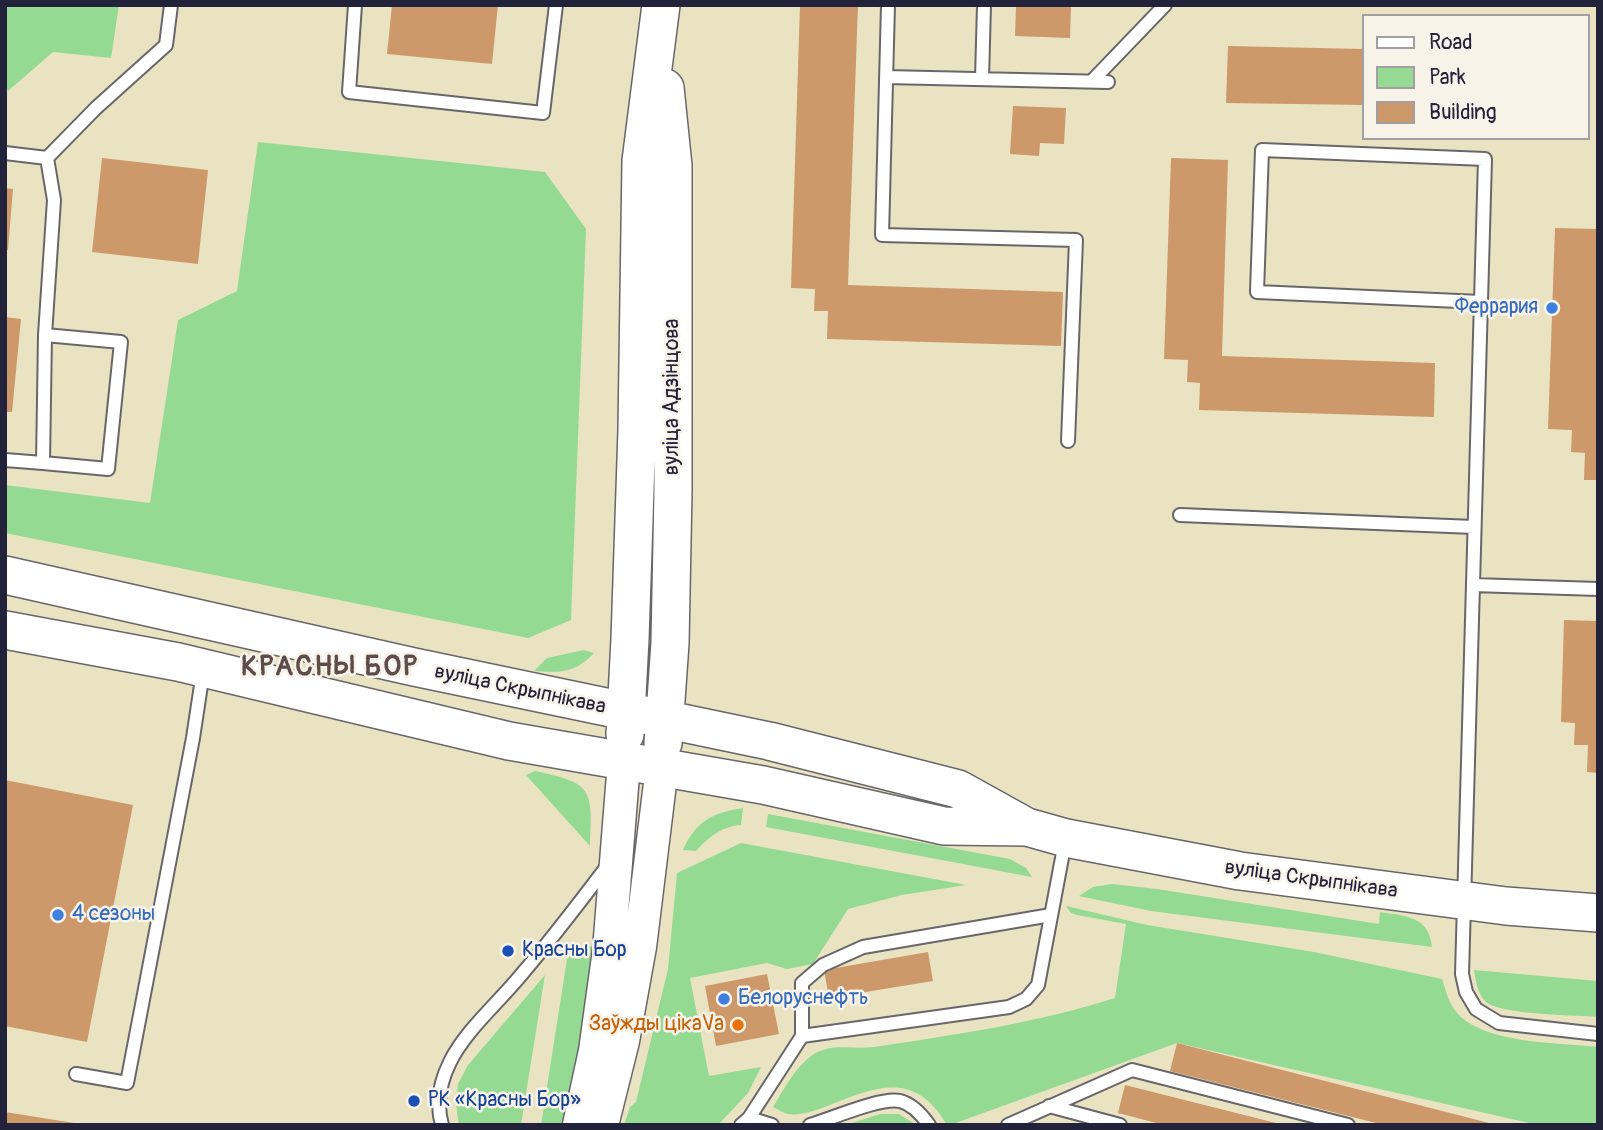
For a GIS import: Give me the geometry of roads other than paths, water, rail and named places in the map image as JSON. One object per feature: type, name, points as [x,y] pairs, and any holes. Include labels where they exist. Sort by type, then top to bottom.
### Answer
[{"type":"main road","name":"вуліца Адзінцова","points":[[624,762],[636,444],[641,161],[660,16]]},
{"type":"main road","name":"вуліца Адзінцова","points":[[660,16],[673,166],[673,490],[670,643],[662,767]]},
{"type":"main road","name":"вуліца Скрыпнікава","points":[[5,575],[414,667],[769,741],[958,789],[1027,827],[1066,838],[1240,871],[1463,901],[1598,913]]},
{"type":"main road","name":"вуліца Скрыпнікава","points":[[5,630],[203,668],[509,741],[763,785],[944,826],[1027,827]]},
{"type":"street","points":[[579,1125],[595,1051],[609,950],[624,762]]},
{"type":"street","points":[[602,1125],[623,1041],[640,947],[662,767]]},
{"type":"lane","points":[[47,158],[96,108],[166,45],[171,5]]},
{"type":"lane","points":[[355,5],[349,92],[543,113],[556,5]]},
{"type":"lane","points":[[888,5],[882,235],[1076,240],[1068,441]]},
{"type":"lane","points":[[982,79],[984,5]]},
{"type":"lane","points":[[1092,81],[1165,5]]},
{"type":"lane","points":[[886,77],[1108,82]]},
{"type":"lane","points":[[1481,302],[1256,292],[1262,150],[1485,159],[1481,302],[1474,527],[1473,585],[1463,901],[1462,974],[1466,992],[1476,1009],[1499,1023],[1598,1034]]},
{"type":"lane","points":[[5,153],[47,158]]},
{"type":"lane","points":[[43,464],[45,335],[54,200],[47,158]]},
{"type":"lane","points":[[5,460],[108,470],[121,342],[45,335]]},
{"type":"lane","points":[[1180,515],[1474,527]]},
{"type":"lane","points":[[1473,585],[1598,589]]},
{"type":"lane","points":[[76,1074],[127,1083],[193,738],[203,668]]},
{"type":"lane","points":[[802,1035],[1009,1007],[1026,999],[1038,985],[1066,838]]},
{"type":"lane","points":[[442,1125],[438,1103],[450,1062],[461,1044],[523,973],[617,854]]},
{"type":"lane","points":[[772,1125],[745,1121],[802,1035],[802,983],[823,965],[863,947],[1051,915]]},
{"type":"lane","points":[[1008,1125],[1132,1070],[1348,1125]]},
{"type":"lane","points":[[810,1125],[873,1104],[898,1100],[912,1106],[929,1125]]},
{"type":"lane","points":[[1049,1106],[1120,1125]]},
{"type":"place","name":"Феррария","points":[[1552,308]]},
{"type":"place","name":"4 сезоны","points":[[58,915]]},
{"type":"place","name":"Красны Бор","points":[[508,951]]},
{"type":"place","name":"Белоруснефть","points":[[724,999]]},
{"type":"place","name":"Заўжды цікаVа","points":[[738,1025]]},
{"type":"place","name":"РК «Красны Бор»","points":[[414,1101]]},
{"type":"district","name":"КРАСНЫ БОР","points":[[330,668]]}]
